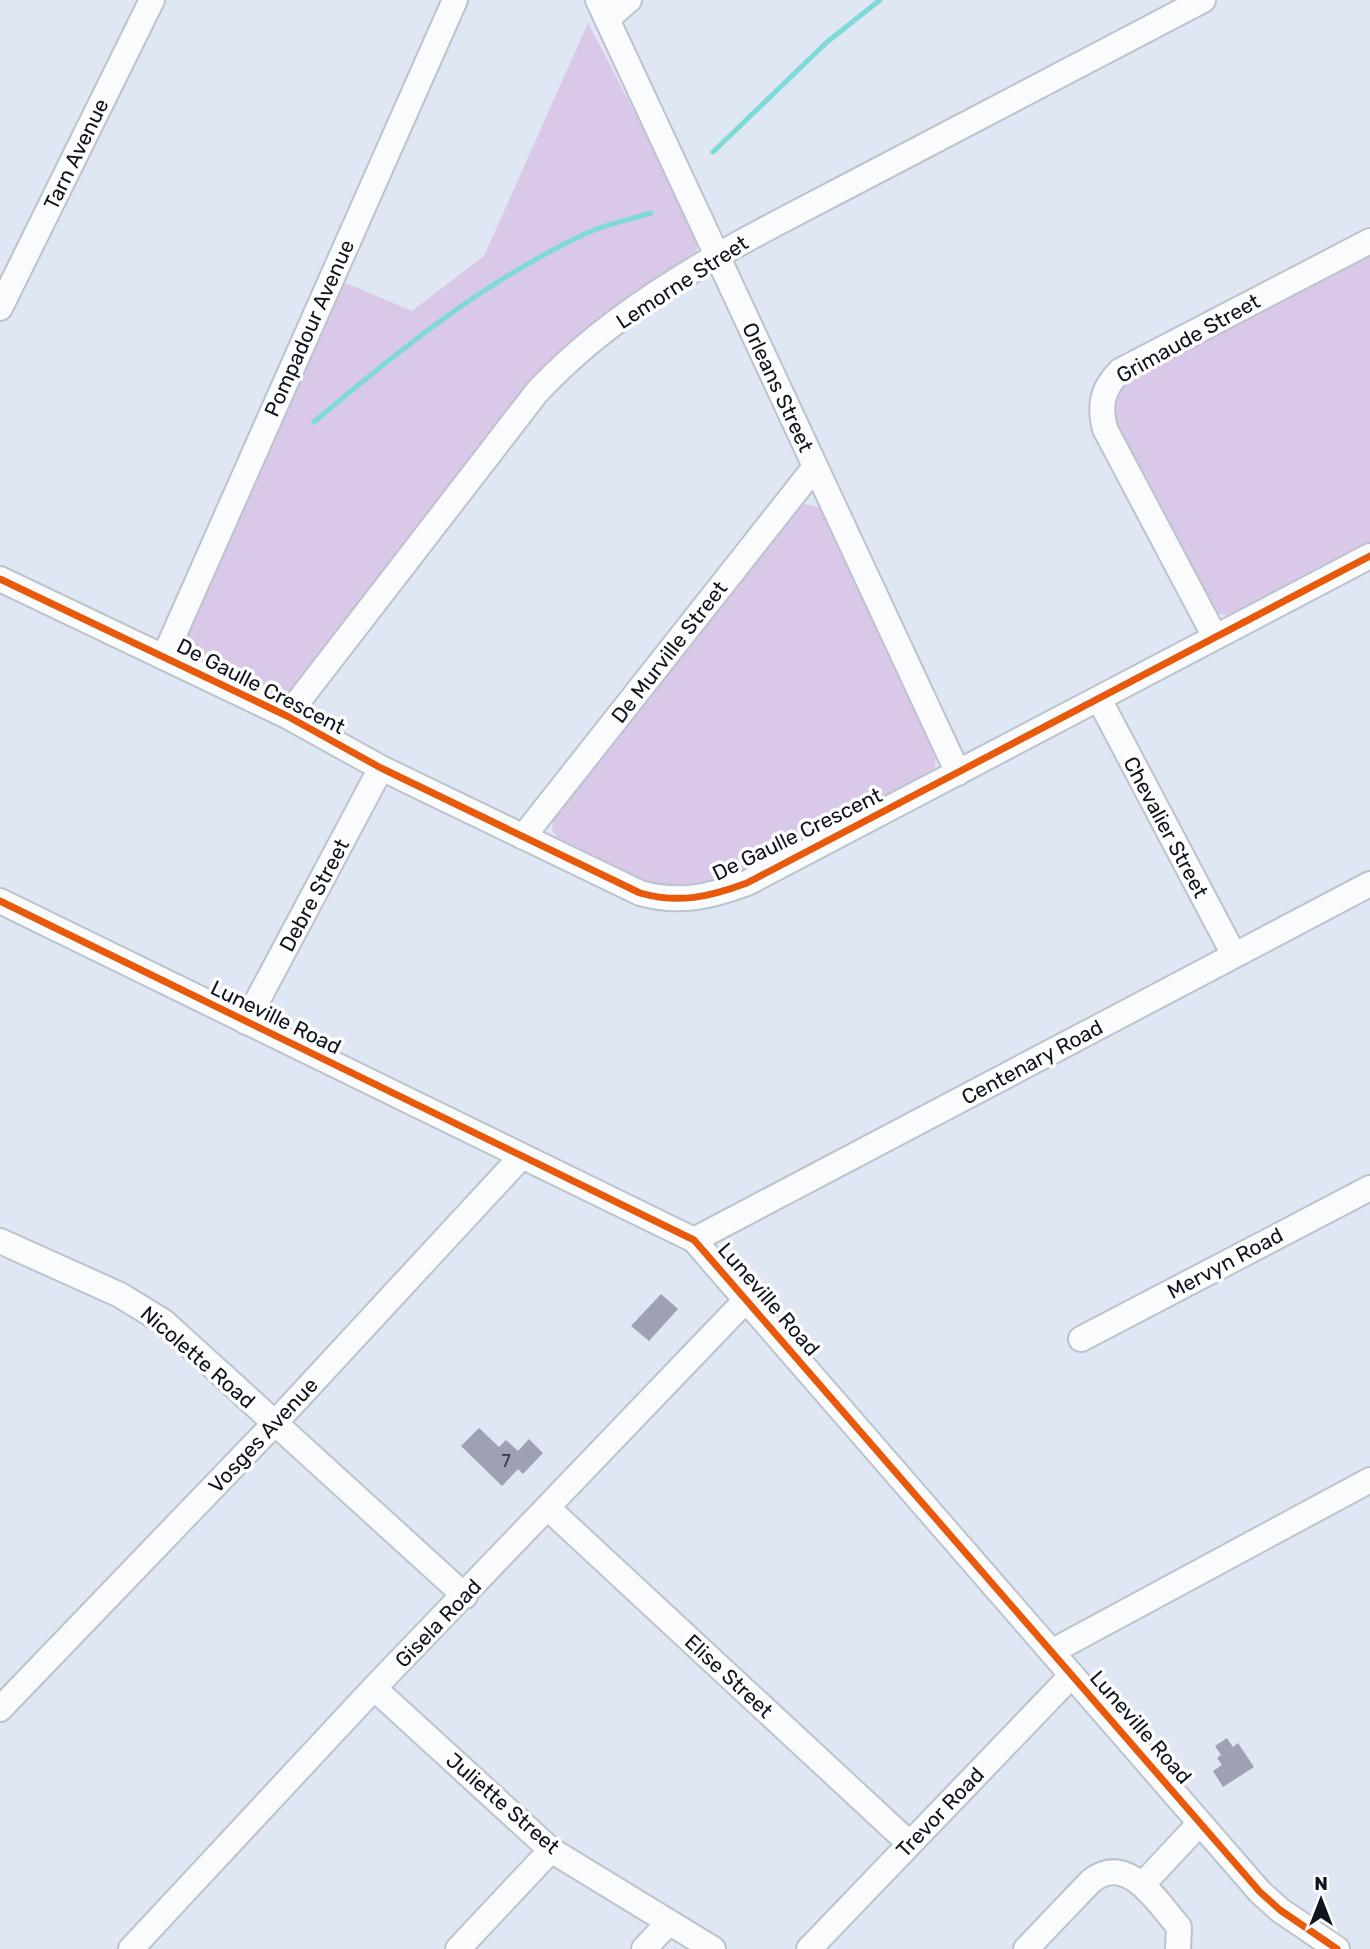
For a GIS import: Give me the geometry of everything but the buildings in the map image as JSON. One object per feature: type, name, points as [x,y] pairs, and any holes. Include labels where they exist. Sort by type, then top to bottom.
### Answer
[{"type":"street","name":"Tarn Avenue","points":[[1,303],[152,0]]},
{"type":"street","name":"Pompadour Avenue","points":[[164,657],[455,0]]},
{"type":"street","points":[[603,9],[629,0]]},
{"type":"street","name":"Lemorne Street","points":[[287,716],[537,393],[565,362],[600,334],[718,255],[1203,0]]},
{"type":"street","name":"Orleans Street","points":[[603,9],[958,773]]},
{"type":"street","name":"Grimaude Street","points":[[1215,637],[1105,429],[1101,412],[1108,383],[1120,371],[1370,241]]},
{"type":"street","name":"De Murville Street","points":[[523,837],[815,467]]},
{"type":"street","name":"De Gaulle Crescent","points":[[0,579],[287,716],[382,768],[640,893],[664,900],[692,900],[747,883],[1370,555]]},
{"type":"street","name":"Chevalier Street","points":[[1099,699],[1234,956]]},
{"type":"street","name":"Debre Street","points":[[246,1023],[382,768]]},
{"type":"street","name":"Centenary Road","points":[[694,1240],[1370,884]]},
{"type":"street","name":"Luneville Road","points":[[0,901],[694,1240],[1260,1892],[1337,1949]]},
{"type":"street","name":"Vosges Avenue","points":[[0,1709],[274,1424],[522,1156]]},
{"type":"street","name":"Mervyn Road","points":[[1081,1339],[1370,1188]]},
{"type":"street","name":"Nicolette Road","points":[[0,1241],[146,1310],[465,1596]]},
{"type":"street","name":"Gisela Road","points":[[131,1949],[374,1688],[549,1509],[746,1300]]},
{"type":"street","points":[[1053,1651],[1370,1480]]},
{"type":"street","name":"Elise Street","points":[[549,1509],[910,1844]]},
{"type":"street","name":"Trevor Road","points":[[809,1949],[1072,1675]]},
{"type":"street","name":"Juliette Street","points":[[374,1688],[551,1850],[713,1949]]},
{"type":"street","points":[[1143,1884],[1200,1823]]},
{"type":"street","points":[[458,1949],[551,1850]]},
{"type":"street","points":[[1026,1949],[1098,1876],[1126,1875],[1143,1884],[1179,1927],[1178,1949]]},
{"type":"street","points":[[644,1949],[669,1922]]},
{"type":"shaded area","points":[[588,23],[679,197],[698,240],[696,256],[570,345],[291,692],[272,698],[188,657],[184,647],[186,630],[283,421],[341,281],[412,311],[484,256]]},
{"type":"shaded area","points":[[1370,252],[1370,545],[1230,616],[1213,613],[1113,429],[1111,400],[1130,376]]},
{"type":"shaded area","points":[[800,503],[821,508],[936,750],[935,767],[930,775],[726,884],[660,890],[562,844],[552,830],[553,814]]},
{"type":"waterway","points":[[713,152],[827,42],[880,0]]},
{"type":"waterway","points":[[314,422],[443,319],[512,273],[593,231],[651,213]]},
{"type":"cycle path","points":[[0,579],[287,716],[381,768],[640,893],[681,898],[707,895],[747,883],[1370,556]]},
{"type":"cycle path","points":[[0,901],[694,1240],[1260,1892],[1280,1910],[1337,1949]]}]
